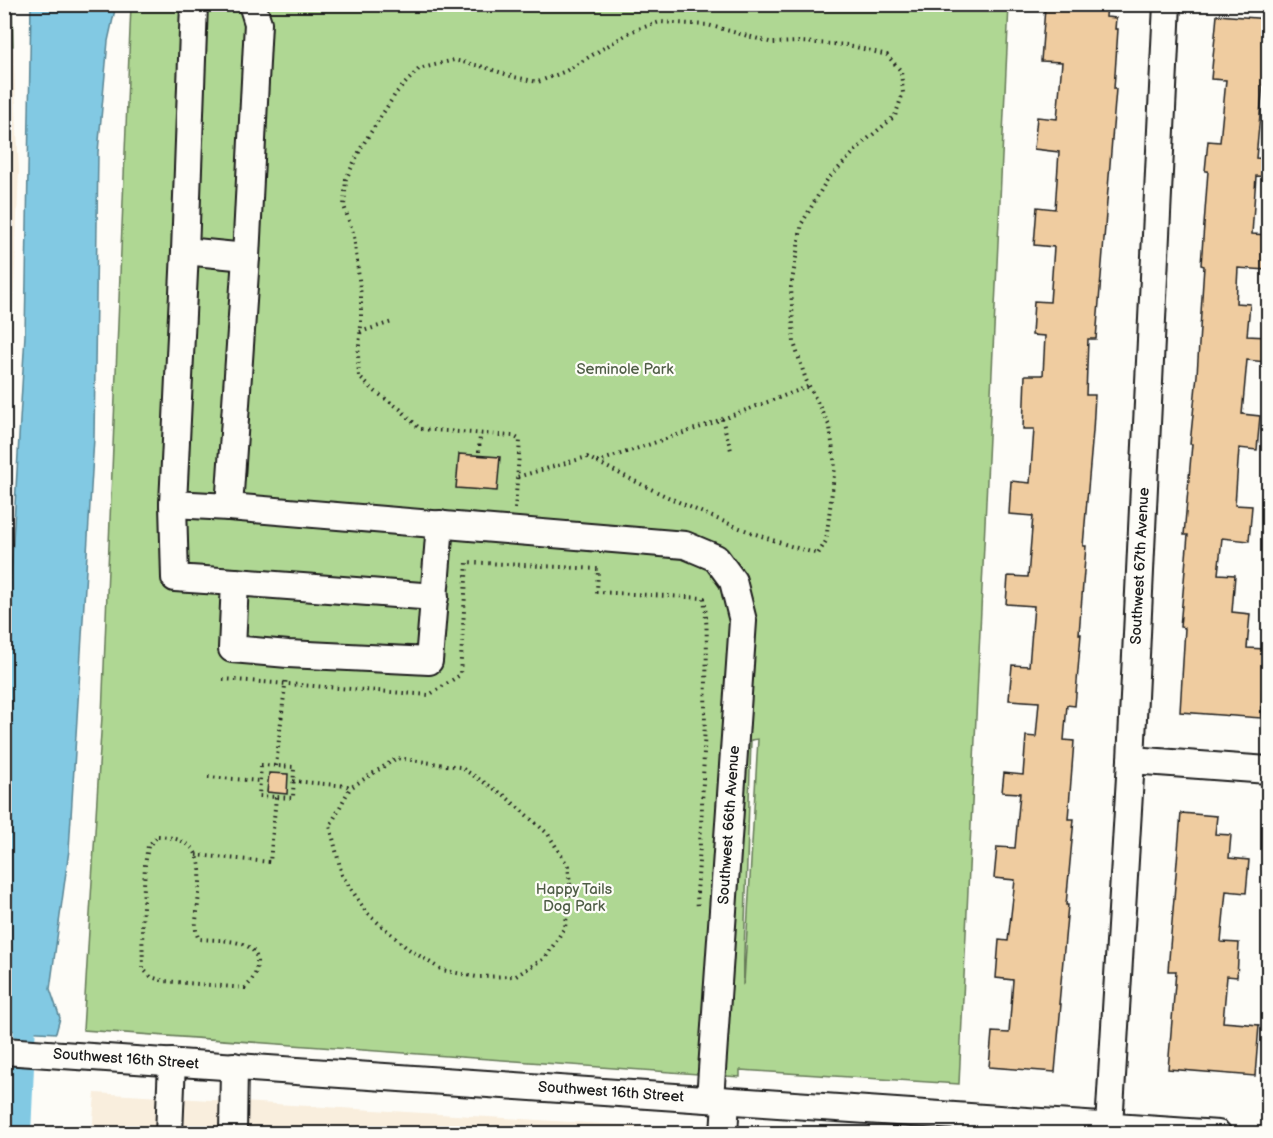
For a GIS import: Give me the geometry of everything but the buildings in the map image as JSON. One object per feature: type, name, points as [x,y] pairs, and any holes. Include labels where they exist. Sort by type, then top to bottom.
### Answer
[{"type":"street","points":[[194,4],[173,504],[175,579],[435,597]]},
{"type":"street","points":[[229,507],[246,257],[258,23],[252,4]]},
{"type":"street","name":"Southwest 67th Avenue","points":[[1109,1126],[1131,760],[1167,4]]},
{"type":"street","points":[[185,251],[246,257]]},
{"type":"street","points":[[173,504],[513,530]]},
{"type":"street","points":[[235,582],[232,649],[429,661],[440,524]]},
{"type":"street","name":"Southwest 66th Avenue","points":[[513,530],[685,545],[716,558],[733,582],[743,621],[718,1100],[724,1134]]},
{"type":"street","points":[[1131,760],[1269,770]]},
{"type":"street","name":"Southwest 16th Street","points":[[4,1051],[1218,1134]]},
{"type":"street","points":[[169,1134],[172,1062]]},
{"type":"street","points":[[233,1134],[234,1066]]},
{"type":"path","points":[[513,530],[517,477],[520,440],[513,436],[420,429],[400,408],[359,377],[361,296],[354,236],[344,206],[346,179],[362,146],[396,93],[419,69],[454,60],[538,82],[566,71],[632,31],[660,22],[708,25],[772,43],[848,45],[887,55],[901,71],[903,93],[895,117],[864,142],[827,180],[802,223],[791,287],[794,343],[810,386],[830,427],[835,467],[826,541],[818,554],[749,532],[665,496],[587,458],[517,477]]},
{"type":"path","points":[[360,332],[392,322]]},
{"type":"path","points":[[597,462],[723,419],[810,386]]},
{"type":"path","points":[[723,419],[731,450]]},
{"type":"path","points":[[479,452],[480,434]]},
{"type":"path","points":[[598,569],[597,592],[704,598],[707,623],[704,795],[697,893],[698,913]]},
{"type":"path","points":[[276,766],[288,654]]},
{"type":"path","points":[[397,758],[460,767],[504,795],[548,834],[568,866],[572,893],[565,927],[546,957],[516,976],[477,977],[442,970],[407,948],[366,912],[342,875],[330,826],[350,788],[397,758]]},
{"type":"path","points":[[261,765],[294,767],[293,781],[292,798],[259,796],[261,765]]},
{"type":"path","points":[[208,777],[260,781]]},
{"type":"path","points":[[293,781],[350,788]]},
{"type":"path","points":[[196,855],[270,862],[276,797]]},
{"type":"path","points":[[158,836],[174,837],[191,847],[196,855],[200,862],[196,933],[199,939],[244,943],[254,950],[257,959],[254,980],[245,988],[164,981],[151,977],[143,969],[142,927],[148,846],[158,836]]},
{"type":"shaded area","points":[[5,45],[13,46],[19,171],[5,498]]},
{"type":"shaded area","points":[[95,1093],[702,1130],[701,1134],[92,1134]]},
{"type":"green space","points":[[4,5],[12,5],[13,46],[5,45]]},
{"type":"green space","name":"Seminole Park","points":[[131,5],[1009,5],[959,1084],[740,1070],[740,1077],[83,1030],[102,716]],"holes":[[[758,739],[744,983],[751,740]]]},
{"type":"water","points":[[31,5],[116,5],[108,41],[98,152],[94,438],[69,850],[50,989],[60,1018],[56,1033],[4,1030],[4,693],[25,335]]},
{"type":"waterway","points":[[20,1134],[26,1000]]},
{"type":"park label","name":"Happy Tails Dog Park","points":[[574,898]]}]
